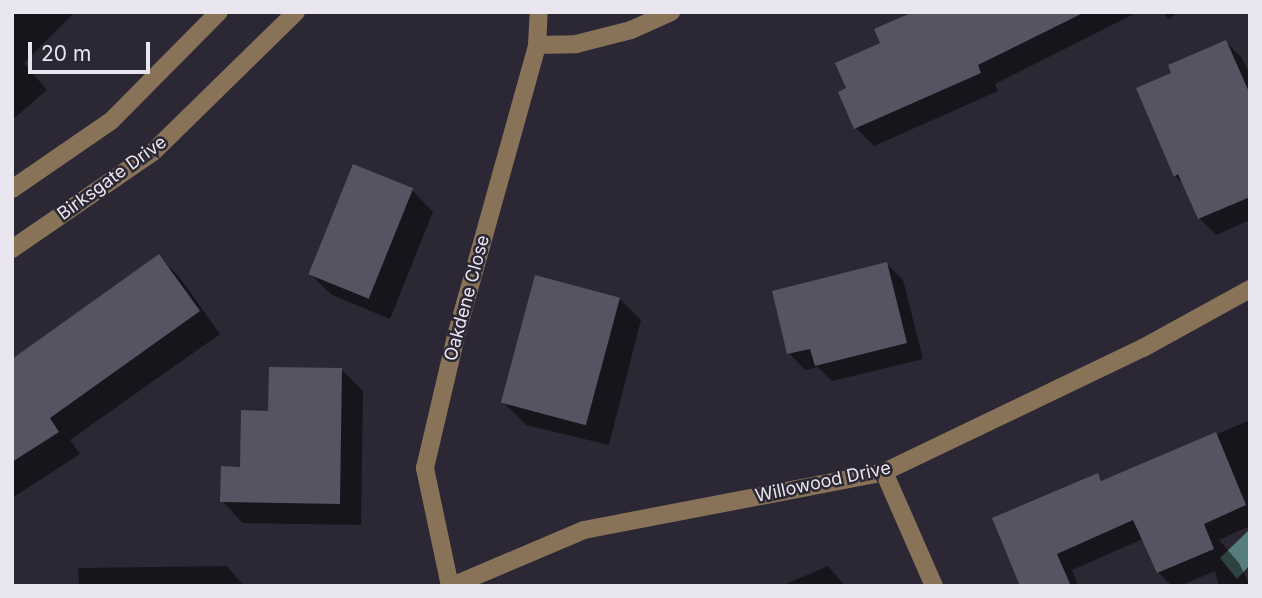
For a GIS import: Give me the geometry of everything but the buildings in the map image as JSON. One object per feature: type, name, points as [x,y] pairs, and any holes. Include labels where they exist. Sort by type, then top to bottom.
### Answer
[{"type":"street","points":[[12,189],[111,121],[219,12]]},
{"type":"street","name":"Birksgate Drive","points":[[12,249],[153,152],[296,12]]},
{"type":"street","name":"Oakdene Close","points":[[451,586],[425,468],[456,336],[537,45],[539,12]]},
{"type":"street","points":[[537,45],[576,44],[631,30],[671,12]]},
{"type":"street","name":"Willowood Drive","points":[[451,586],[584,530],[884,472],[1143,348],[1250,289]]},
{"type":"street","points":[[884,472],[934,586]]},
{"type":"shaded area","points":[[1250,529],[1250,565],[1237,579],[1220,558]]}]
